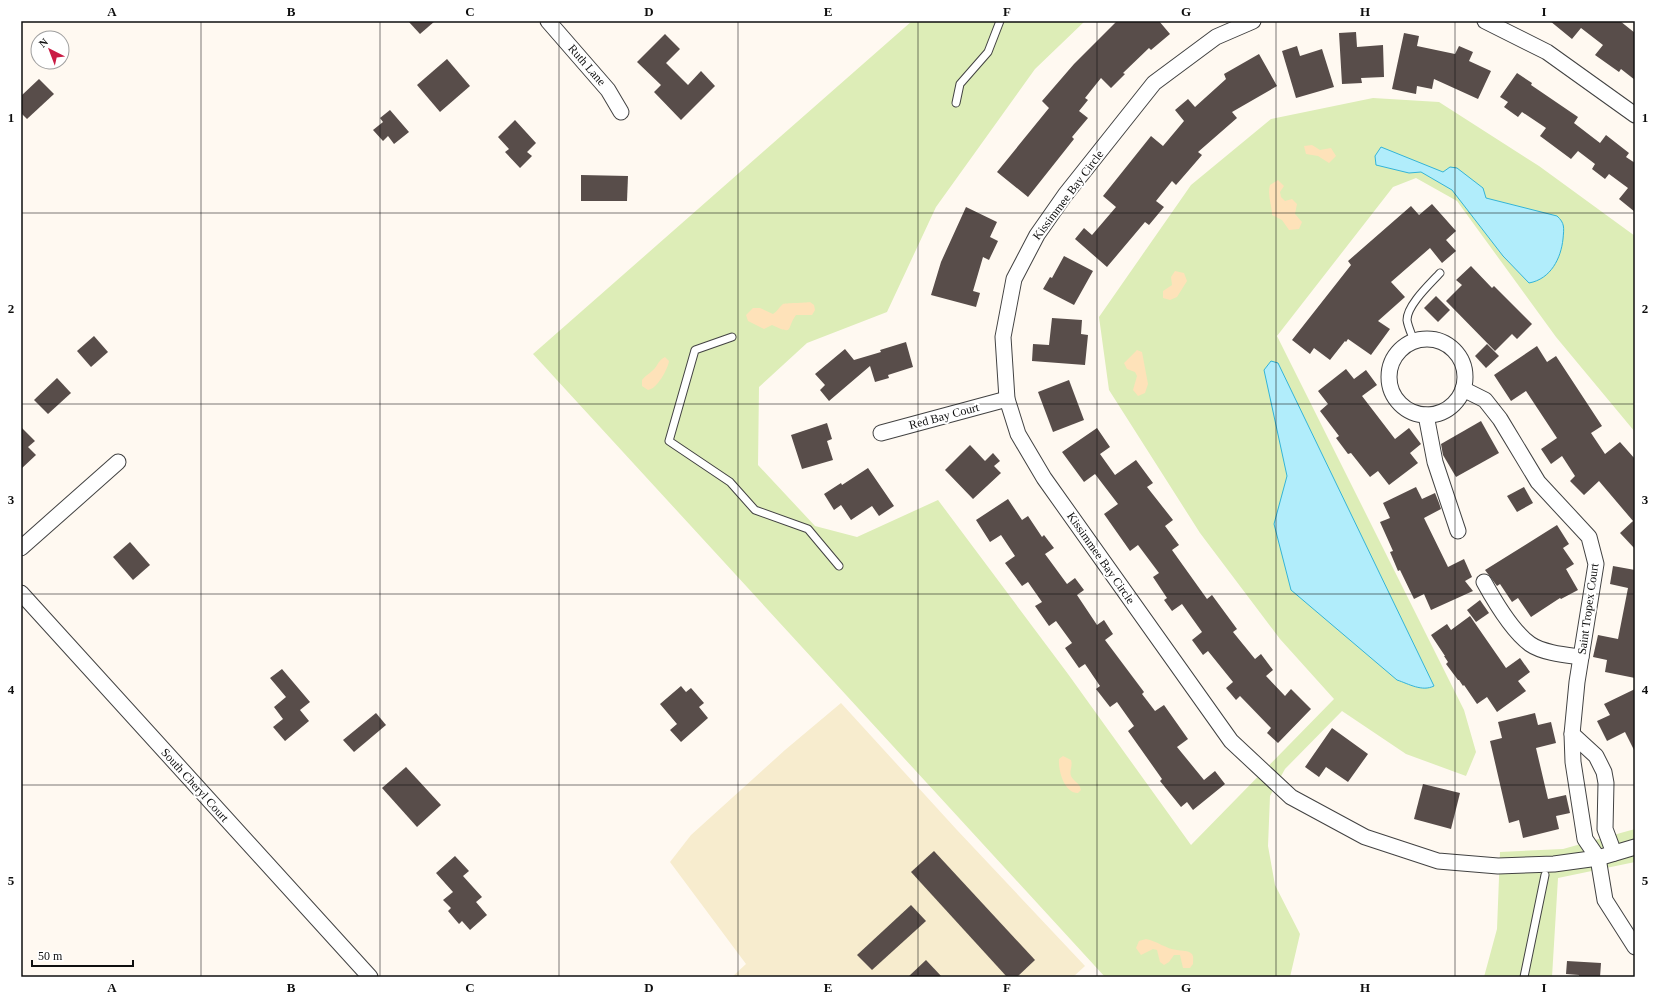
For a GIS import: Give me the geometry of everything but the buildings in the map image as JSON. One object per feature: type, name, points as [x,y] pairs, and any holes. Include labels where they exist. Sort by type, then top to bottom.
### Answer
[{"type":"street","name":"Ruth Lane","points":[[549,21],[608,90],[621,112]]},
{"type":"street","name":"Kissimmee Bay Circle","points":[[1253,21],[1216,38],[1154,83],[1065,195],[1036,235],[1014,279],[1003,337],[1007,399],[1018,434],[1044,478],[1231,741],[1292,797],[1365,837],[1438,861],[1498,866],[1554,864],[1598,858],[1635,847]]},
{"type":"street","points":[[1485,21],[1547,52],[1635,115]]},
{"type":"street","points":[[1426,339],[1438,340],[1449,346],[1458,354],[1463,365],[1465,377],[1463,389],[1457,400],[1449,408],[1438,413],[1426,415],[1413,412],[1402,405],[1394,395],[1390,383],[1390,370],[1394,358],[1403,348],[1414,341],[1426,339]]},
{"type":"street","name":"Saint Tropex Court","points":[[1463,389],[1485,400],[1500,419],[1538,482],[1589,537],[1596,564],[1581,657],[1572,734],[1574,762],[1585,839],[1598,858]]},
{"type":"street","name":"Red Bay Court","points":[[881,433],[1007,399]]},
{"type":"street","points":[[1426,415],[1435,462],[1458,530]]},
{"type":"street","points":[[21,548],[118,462]]},
{"type":"street","points":[[1484,582],[1496,603],[1513,626],[1531,645],[1552,653],[1581,657]]},
{"type":"street","name":"South Cheryl Court","points":[[21,593],[370,977]]},
{"type":"street","points":[[1572,734],[1596,756],[1604,772],[1606,783],[1605,829],[1614,853]]},
{"type":"street","points":[[1598,858],[1605,900],[1635,947]]},
{"type":"lane","points":[[956,103],[960,84],[988,52],[1000,21]]},
{"type":"lane","points":[[1414,341],[1407,320],[1408,315],[1414,303],[1440,273]]},
{"type":"lane","points":[[732,337],[695,350],[669,441],[730,482],[754,510],[808,529],[839,566]]},
{"type":"lane","points":[[1524,977],[1545,875]]},
{"type":"shaded area","points":[[841,703],[957,830],[1085,966],[1073,977],[732,977],[746,964],[670,862],[691,835],[785,750]]},
{"type":"green space","points":[[912,21],[1085,21],[1035,69],[936,207],[887,312],[807,343],[759,387],[758,465],[815,526],[857,537],[938,500],[1068,674],[1191,845],[1334,699],[1280,639],[1200,533],[1109,390],[1099,317],[1191,185],[1271,119],[1373,98],[1439,102],[1539,166],[1635,236],[1635,432],[1556,337],[1457,201],[1416,178],[1393,187],[1277,336],[1464,710],[1476,752],[1466,776],[1406,754],[1342,711],[1285,769],[1270,796],[1268,846],[1275,885],[1300,934],[1290,977],[1105,977],[533,354]]},
{"type":"green space","points":[[1635,829],[1635,862],[1558,878],[1552,977],[1484,977],[1497,929],[1500,852],[1563,849]]},
{"type":"sand","points":[[1312,145],[1320,150],[1331,148],[1336,156],[1329,163],[1318,156],[1306,154],[1304,146]]},
{"type":"sand","points":[[1278,180],[1284,186],[1280,192],[1281,197],[1285,201],[1292,199],[1297,204],[1295,214],[1302,222],[1299,229],[1289,230],[1282,220],[1272,215],[1269,189],[1270,185]]},
{"type":"sand","points":[[1175,271],[1184,273],[1187,281],[1177,297],[1170,300],[1163,298],[1163,291],[1172,285],[1171,277]]},
{"type":"sand","points":[[810,302],[814,305],[815,310],[812,315],[796,315],[789,329],[787,330],[772,325],[764,329],[748,321],[746,315],[753,308],[760,308],[773,314],[783,304]]},
{"type":"sand","points":[[1137,350],[1142,352],[1148,384],[1145,393],[1138,396],[1133,390],[1137,376],[1135,372],[1127,369],[1124,363]]},
{"type":"sand","points":[[665,357],[669,361],[664,373],[655,386],[648,390],[642,386],[642,380],[654,369],[660,360]]},
{"type":"sand","points":[[1063,756],[1071,760],[1071,776],[1081,790],[1078,793],[1069,789],[1063,780],[1059,759]]},
{"type":"sand","points":[[1146,939],[1169,948],[1187,951],[1193,956],[1193,964],[1190,968],[1183,968],[1180,955],[1174,955],[1169,962],[1164,965],[1160,962],[1157,950],[1153,949],[1141,955],[1136,948],[1139,941]]},
{"type":"water","points":[[1381,147],[1443,172],[1450,167],[1457,168],[1483,188],[1486,198],[1557,216],[1563,223],[1564,232],[1560,253],[1554,267],[1537,281],[1529,283],[1503,256],[1452,190],[1421,172],[1409,173],[1376,165],[1375,156]]},
{"type":"water","points":[[1271,361],[1278,363],[1434,686],[1429,688],[1420,688],[1397,680],[1291,590],[1274,524],[1287,476],[1264,370]]}]
